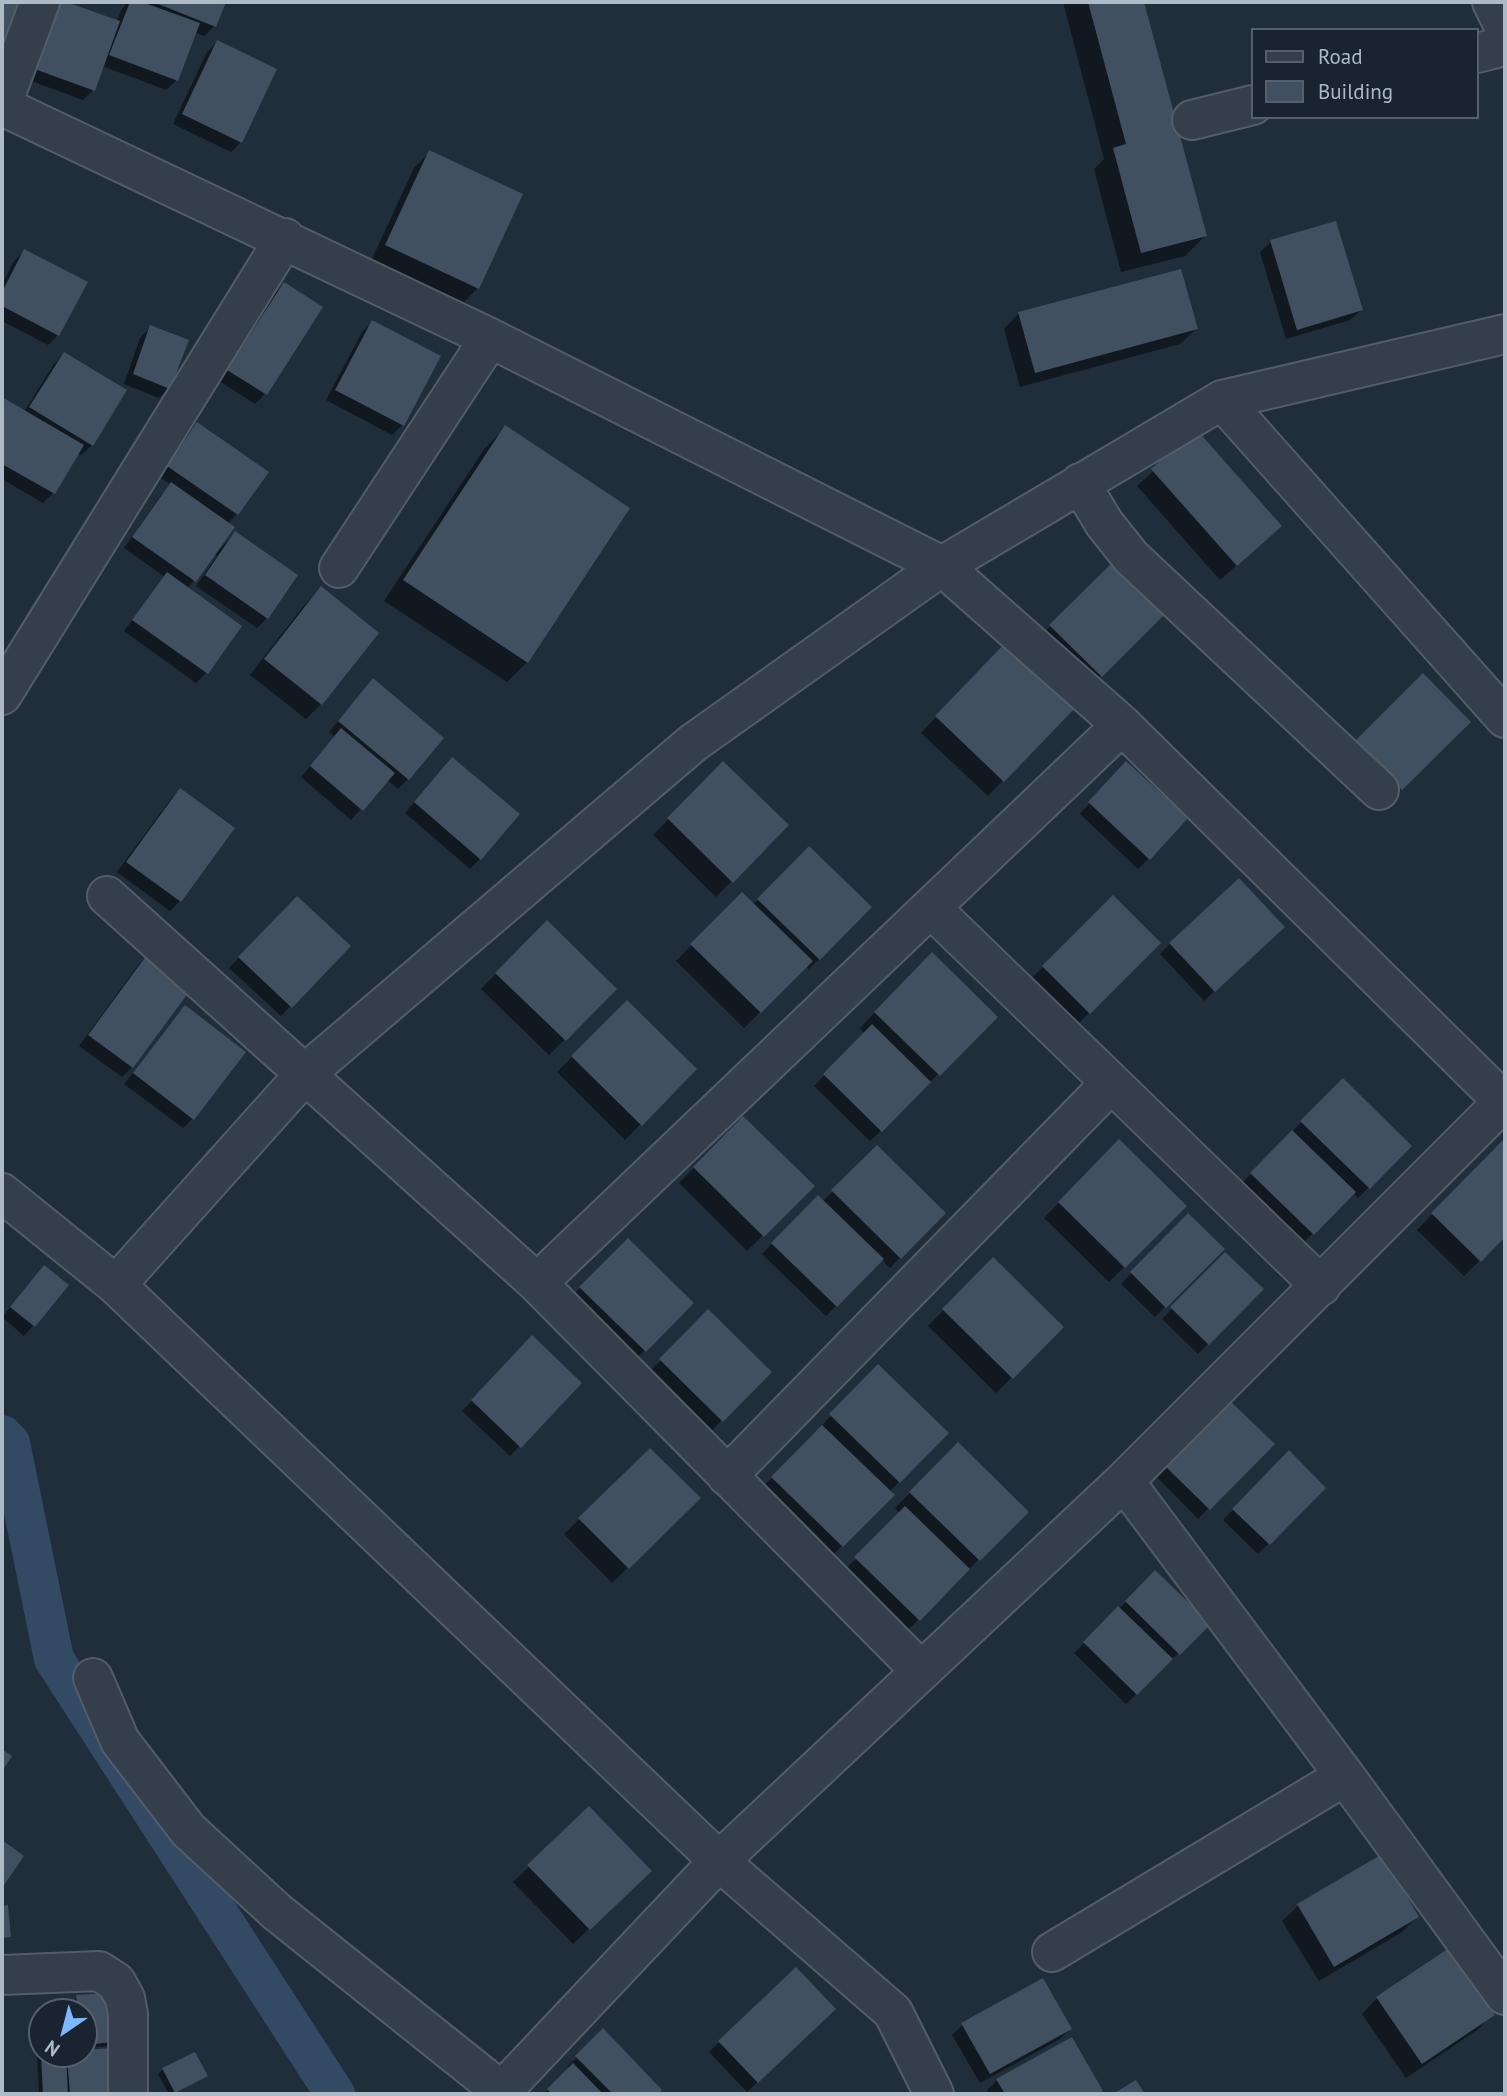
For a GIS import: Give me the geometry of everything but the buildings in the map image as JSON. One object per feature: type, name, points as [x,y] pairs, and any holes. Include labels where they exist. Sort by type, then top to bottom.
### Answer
[{"type":"street","points":[[40,2],[2,105],[490,338],[942,566],[1122,725],[1505,1102],[1124,1481],[719,1861],[503,2093],[277,1912],[188,1829],[120,1741],[93,1678]]},
{"type":"street","points":[[1492,2],[1505,28]]},
{"type":"street","points":[[1479,52],[1505,46]]},
{"type":"street","points":[[1192,120],[1252,105]]},
{"type":"street","points":[[2,695],[285,238]]},
{"type":"street","points":[[116,1285],[306,1073],[693,743],[942,566],[1222,400],[1505,334]]},
{"type":"street","points":[[339,568],[490,338]]},
{"type":"street","points":[[1222,400],[1505,718]]},
{"type":"street","points":[[1080,482],[1104,523],[1131,558],[1379,790]]},
{"type":"street","points":[[537,1283],[1122,725]]},
{"type":"street","points":[[107,896],[537,1283],[920,1671]]},
{"type":"street","points":[[931,908],[1321,1286]]},
{"type":"street","points":[[727,1476],[1111,1083]]},
{"type":"street","points":[[2,1193],[116,1285],[719,1861],[892,2012],[934,2094]]},
{"type":"street","points":[[1124,1481],[1505,1995]]},
{"type":"street","points":[[1052,1952],[1345,1776]]},
{"type":"street","points":[[2,1975],[99,1971],[116,1982],[125,1998],[128,2014],[128,2094]]},
{"type":"waterway","points":[[2,1435],[10,1443],[54,1659],[335,2094]]}]
